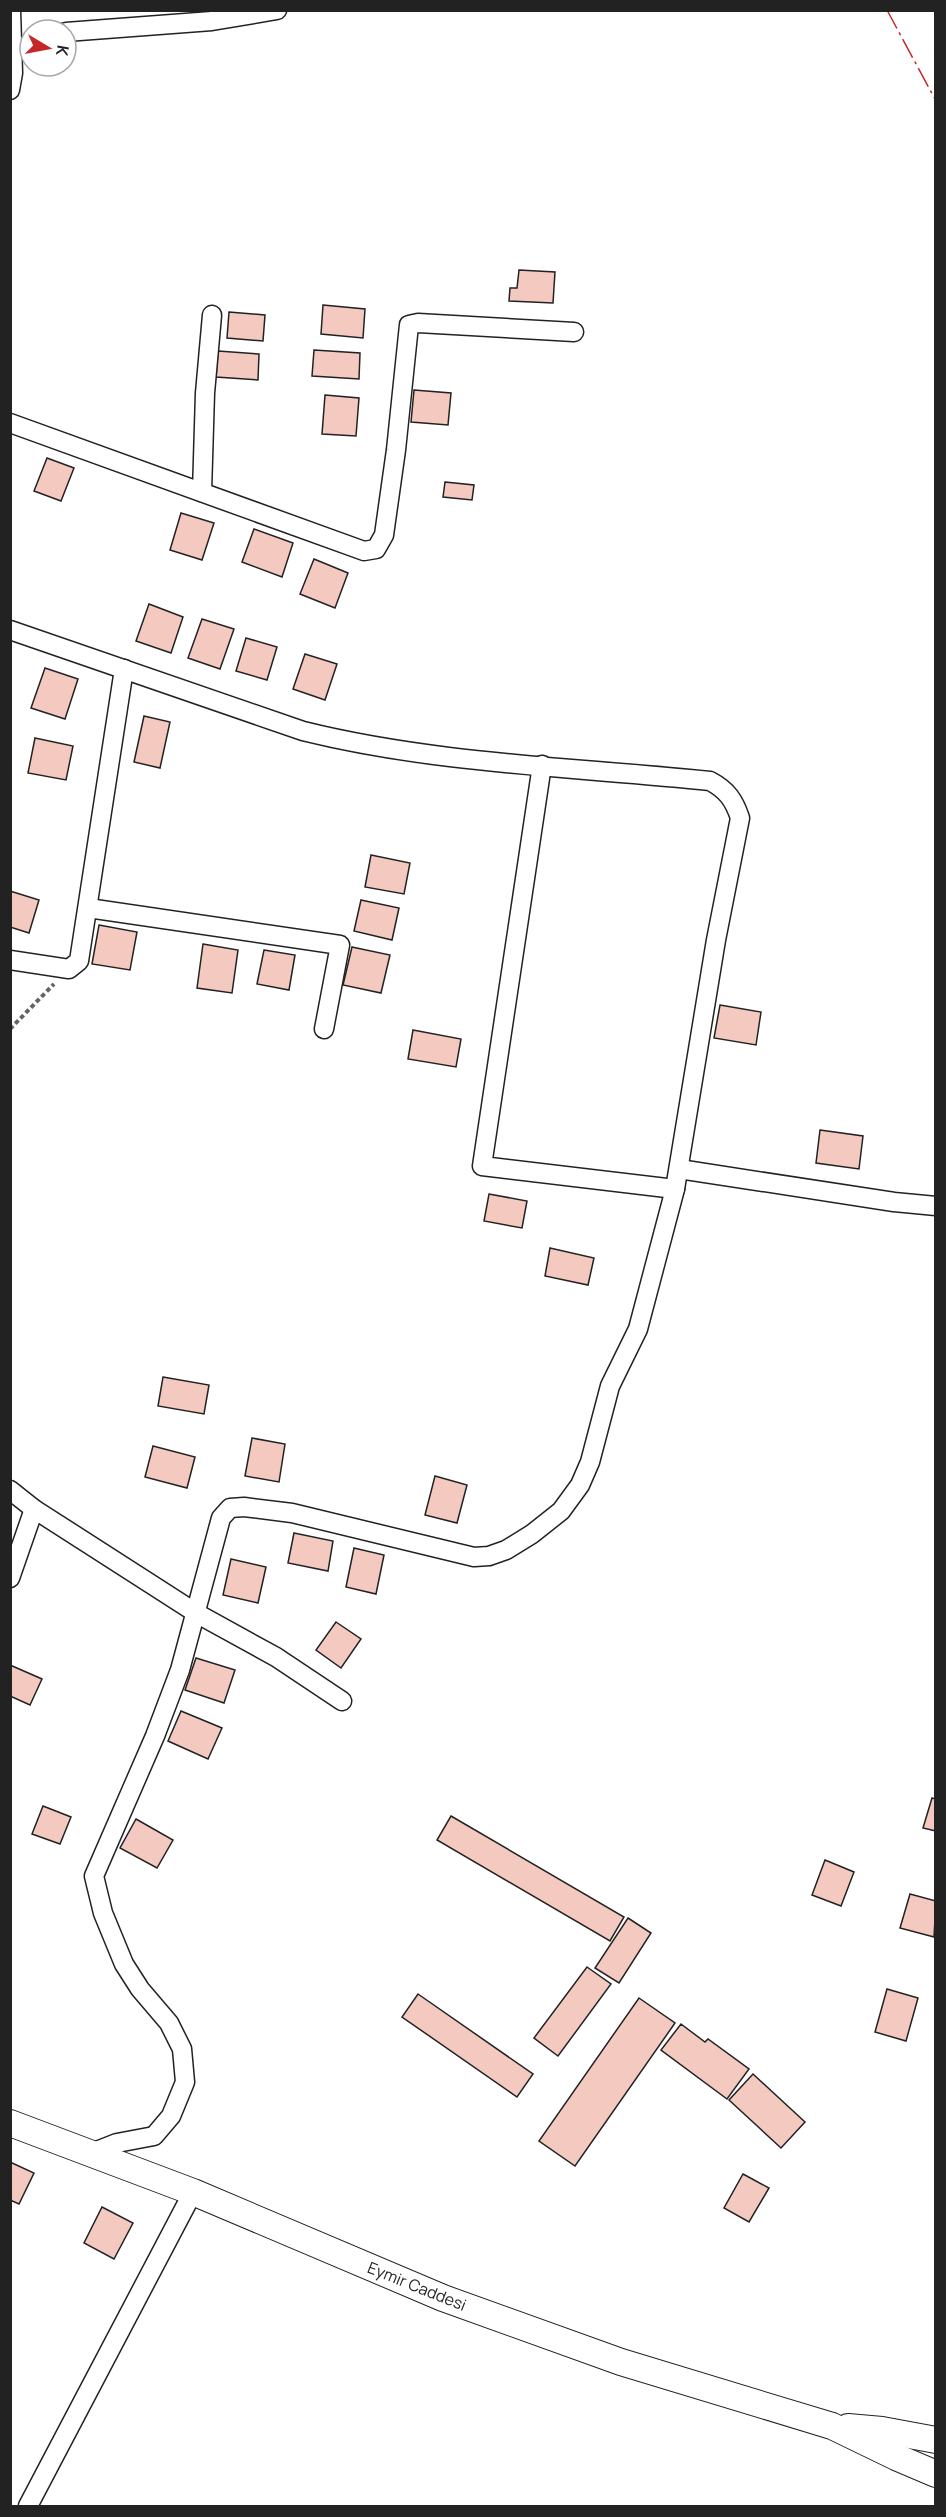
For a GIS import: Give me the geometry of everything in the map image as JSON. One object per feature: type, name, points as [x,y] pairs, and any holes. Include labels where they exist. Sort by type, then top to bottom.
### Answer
[{"type":"main road","name":"Eymir Caddesi","points":[[10,2123],[192,2192],[443,2298],[621,2362],[832,2426],[936,2474]]},
{"type":"main road","name":"Eymir Caddesi","points":[[832,2426],[882,2430],[936,2440]]},
{"type":"street","points":[[10,90],[17,35],[11,10]]},
{"type":"street","points":[[78,31],[212,21],[277,10]]},
{"type":"street","points":[[202,492],[205,393],[212,315]]},
{"type":"street","points":[[10,423],[364,551],[376,549],[384,535],[396,450],[409,325],[418,323],[574,332]]},
{"type":"street","points":[[10,630],[303,731],[341,740],[397,751],[711,781],[723,788],[735,801],[740,818],[716,940],[675,1189],[638,1329],[610,1386],[590,1462],[580,1485],[561,1511],[532,1534],[506,1550],[489,1556],[474,1557],[292,1513],[244,1507],[230,1508],[221,1518],[180,1670],[155,1736],[93,1876],[103,1913],[124,1964],[140,1989],[169,2023],[182,2049],[185,2082],[171,2115],[154,2136],[117,2143],[89,2154]]},
{"type":"street","points":[[10,960],[69,969],[79,962],[124,669]]},
{"type":"street","points":[[542,765],[482,1166],[675,1189]]},
{"type":"street","points":[[88,908],[340,945],[324,1029]]},
{"type":"street","points":[[679,1169],[936,1206]]},
{"type":"street","points":[[10,1490],[34,1509],[196,1612],[276,1657],[342,1701]]},
{"type":"street","points":[[10,1578],[34,1509]]},
{"type":"street","points":[[28,2506],[192,2192]]},
{"type":"path","points":[[10,1029],[69,969]]},
{"type":"building","points":[[519,270],[555,272],[553,303],[509,301],[510,288],[517,288]]},
{"type":"building","points":[[323,305],[365,309],[363,338],[321,334]]},
{"type":"building","points":[[229,312],[265,315],[263,341],[227,338]]},
{"type":"building","points":[[314,350],[360,353],[359,379],[312,376]]},
{"type":"building","points":[[218,351],[259,354],[258,380],[216,377]]},
{"type":"building","points":[[414,390],[451,393],[448,425],[411,422]]},
{"type":"building","points":[[325,395],[359,398],[356,436],[322,434]]},
{"type":"building","points":[[47,458],[74,468],[61,501],[34,491]]},
{"type":"building","points":[[445,482],[474,485],[472,500],[443,497]]},
{"type":"building","points":[[181,513],[214,523],[202,560],[170,550]]},
{"type":"building","points":[[254,529],[293,543],[282,577],[242,562]]},
{"type":"building","points":[[314,559],[348,573],[335,608],[300,594]]},
{"type":"building","points":[[149,604],[183,617],[171,653],[136,641]]},
{"type":"building","points":[[202,619],[234,629],[220,669],[188,658]]},
{"type":"building","points":[[246,638],[277,647],[267,680],[236,671]]},
{"type":"building","points":[[305,654],[337,664],[325,700],[293,689]]},
{"type":"building","points":[[45,668],[78,679],[65,719],[31,708]]},
{"type":"building","points":[[144,716],[170,722],[160,768],[134,762]]},
{"type":"building","points":[[35,738],[73,746],[66,780],[28,773]]},
{"type":"building","points":[[371,855],[410,863],[404,894],[365,887]]},
{"type":"building","points":[[10,891],[39,900],[29,933],[10,927]]},
{"type":"building","points":[[361,900],[399,908],[392,940],[354,931]]},
{"type":"building","points":[[99,925],[137,932],[130,970],[92,964]]},
{"type":"building","points":[[203,944],[238,950],[232,993],[197,988]]},
{"type":"building","points":[[352,947],[390,955],[381,993],[343,985]]},
{"type":"building","points":[[264,950],[295,955],[289,990],[257,984]]},
{"type":"building","points":[[720,1005],[761,1012],[756,1045],[714,1038]]},
{"type":"building","points":[[413,1030],[461,1039],[456,1067],[408,1059]]},
{"type":"building","points":[[820,1130],[863,1136],[859,1169],[816,1163]]},
{"type":"building","points":[[489,1194],[527,1201],[522,1228],[484,1221]]},
{"type":"building","points":[[550,1248],[594,1258],[588,1285],[545,1276]]},
{"type":"building","points":[[163,1377],[209,1385],[204,1414],[158,1406]]},
{"type":"building","points":[[252,1438],[285,1444],[279,1482],[245,1476]]},
{"type":"building","points":[[153,1446],[195,1457],[187,1488],[145,1477]]},
{"type":"building","points":[[435,1476],[467,1485],[457,1523],[425,1515]]},
{"type":"building","points":[[294,1533],[333,1541],[328,1571],[288,1563]]},
{"type":"building","points":[[354,1548],[384,1555],[376,1594],[346,1587]]},
{"type":"building","points":[[231,1559],[266,1567],[258,1603],[223,1595]]},
{"type":"building","points":[[336,1622],[361,1639],[341,1668],[316,1650]]},
{"type":"building","points":[[196,1658],[235,1670],[224,1703],[185,1690]]},
{"type":"building","points":[[10,1665],[42,1679],[30,1705],[10,1696]]},
{"type":"building","points":[[181,1711],[222,1728],[208,1759],[168,1741]]},
{"type":"building","points":[[932,1798],[936,1799],[936,1831],[923,1828]]},
{"type":"building","points":[[43,1806],[71,1817],[60,1844],[32,1834]]},
{"type":"building","points":[[451,1816],[624,1917],[610,1941],[437,1840]]},
{"type":"building","points":[[136,1819],[173,1840],[157,1868],[120,1848]]},
{"type":"building","points":[[825,1860],[854,1872],[841,1906],[812,1895]]},
{"type":"building","points":[[910,1894],[936,1901],[934,1937],[900,1928]]},
{"type":"building","points":[[628,1918],[651,1933],[619,1983],[595,1968]]},
{"type":"building","points":[[587,1967],[611,1984],[558,2056],[534,2038]]},
{"type":"building","points":[[887,1989],[918,1998],[906,2041],[875,2032]]},
{"type":"building","points":[[418,1994],[533,2074],[517,2097],[402,2017]]},
{"type":"building","points":[[639,1998],[675,2023],[575,2166],[539,2141]]},
{"type":"building","points":[[681,2024],[705,2042],[708,2039],[749,2069],[727,2099],[661,2050]]},
{"type":"building","points":[[753,2074],[805,2122],[781,2148],[729,2100]]},
{"type":"building","points":[[10,2162],[34,2173],[19,2204],[10,2200]]},
{"type":"building","points":[[743,2174],[769,2188],[749,2222],[724,2208]]},
{"type":"building","points":[[102,2207],[133,2223],[114,2259],[84,2243]]},
{"type":"power","points":[[887,10],[936,101]]}]
